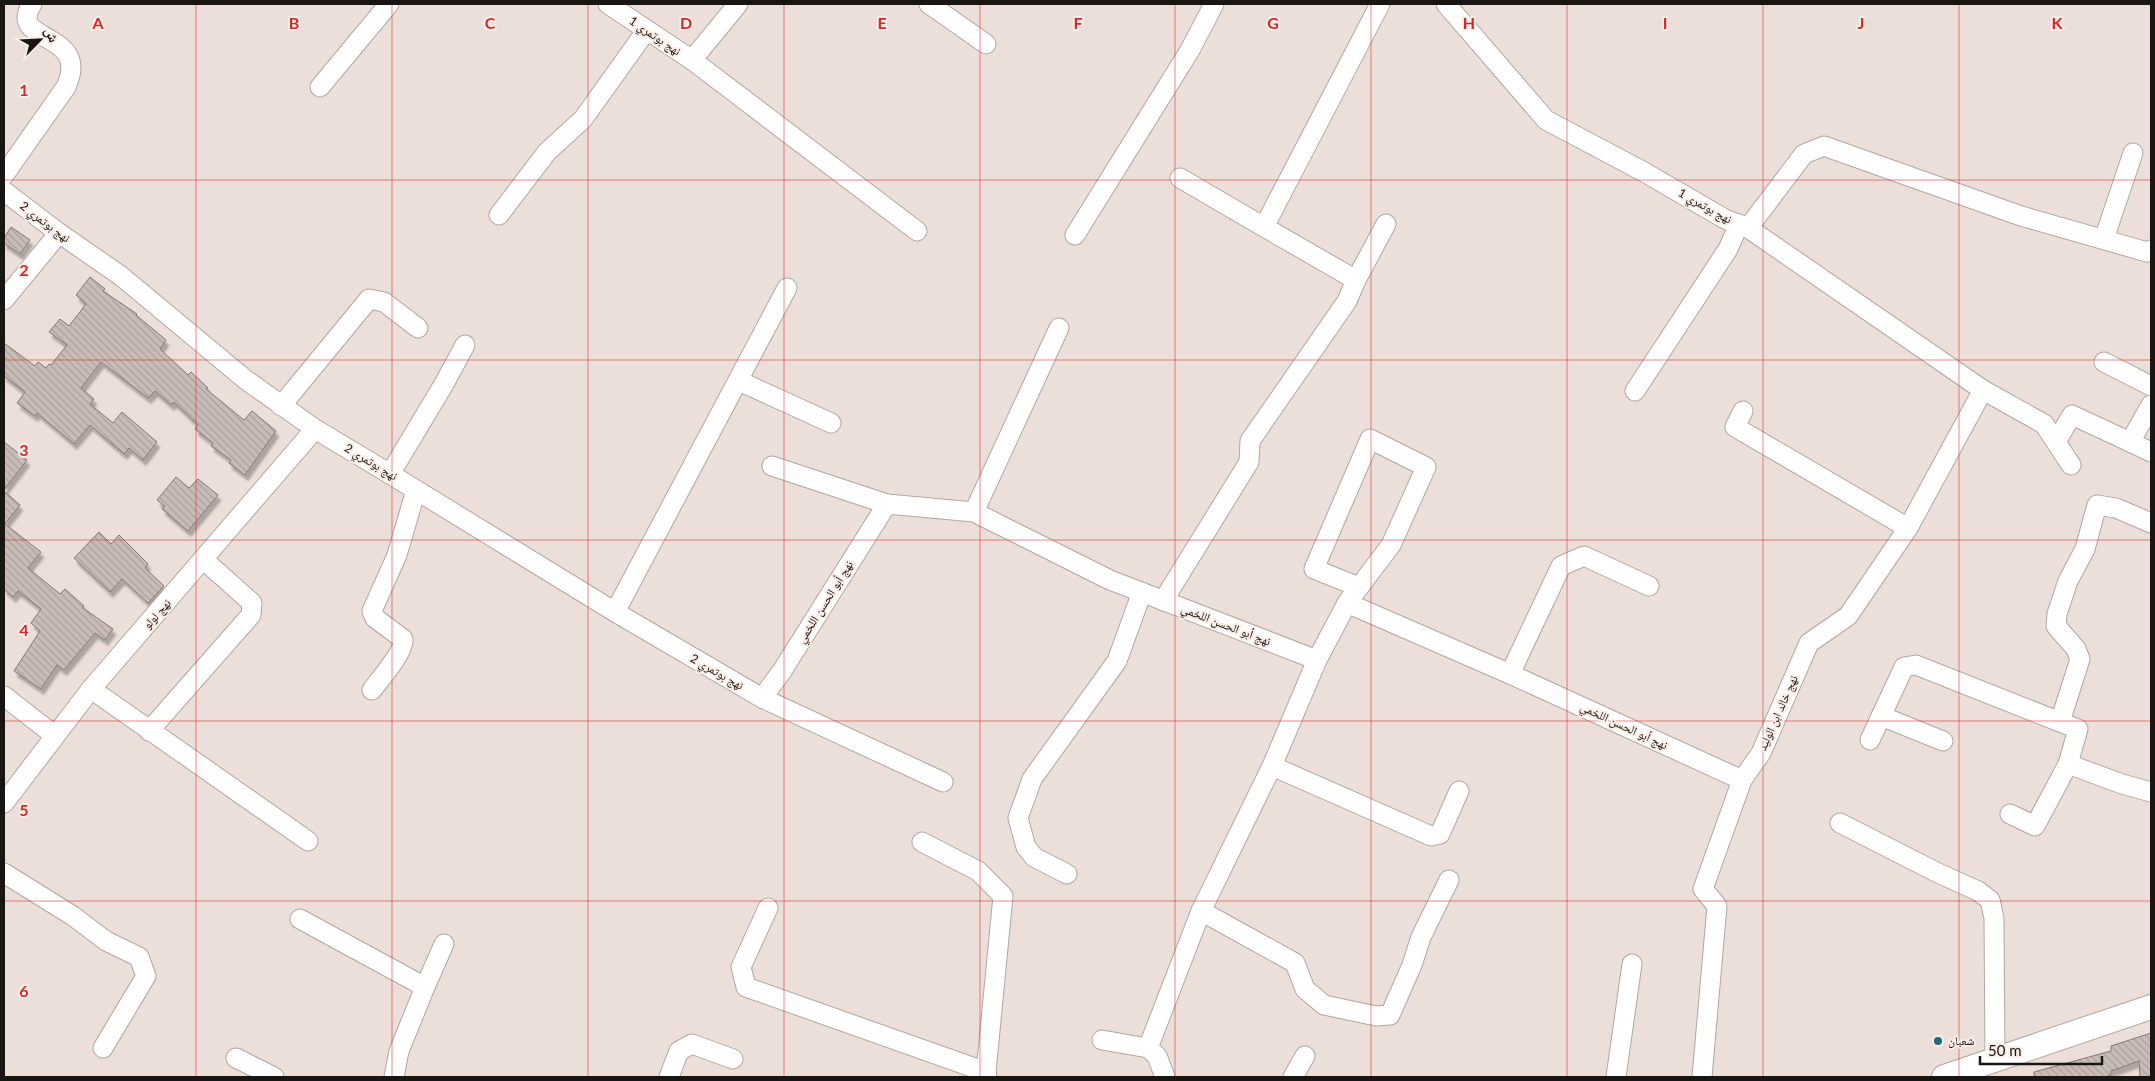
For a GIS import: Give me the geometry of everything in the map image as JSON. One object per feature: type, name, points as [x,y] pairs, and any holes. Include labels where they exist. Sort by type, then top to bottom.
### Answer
[{"type":"main road","points":[[1944,1077],[2151,1007]]},
{"type":"street","points":[[4,175],[66,87],[71,70],[71,61],[65,49],[33,30],[27,22],[26,15],[32,4]]},
{"type":"street","points":[[320,87],[389,4]]},
{"type":"street","name":"نهج بوتمري 1","points":[[608,4],[692,60],[738,4]]},
{"type":"street","points":[[929,4],[986,44]]},
{"type":"street","points":[[1074,235],[1190,50],[1214,4]]},
{"type":"street","points":[[1264,227],[1380,4]]},
{"type":"street","name":"نهج بوتمري 1","points":[[1446,4],[1546,120],[1644,172],[1725,219],[1743,226],[1983,390],[2044,424],[2071,465]]},
{"type":"street","points":[[499,215],[547,152],[583,119],[646,31]]},
{"type":"street","points":[[692,60],[917,231]]},
{"type":"street","points":[[1634,391],[1743,226],[1804,154],[1824,146],[2021,216],[2147,252],[2151,250]]},
{"type":"street","points":[[2104,239],[2133,153]]},
{"type":"street","points":[[1180,178],[1356,280]]},
{"type":"street","name":"نهج بوتمري 2","points":[[4,191],[59,233],[121,276],[246,380],[315,430],[615,612],[762,698],[943,782]]},
{"type":"street","points":[[1163,601],[1249,462],[1250,441],[1348,301],[1356,280],[1386,224]]},
{"type":"street","points":[[4,300],[59,233]]},
{"type":"street","points":[[615,612],[787,288]]},
{"type":"street","points":[[281,406],[369,299],[384,302],[418,328]]},
{"type":"street","points":[[974,512],[1059,328]]},
{"type":"street","points":[[390,474],[465,345]]},
{"type":"street","points":[[2104,362],[2151,386]]},
{"type":"street","points":[[739,381],[831,422]]},
{"type":"street","name":"نهج خالد ابن الوليد","points":[[1702,1077],[1717,906],[1703,889],[1742,780],[1761,753],[1809,643],[1848,616],[1908,528],[1983,390]]},
{"type":"street","points":[[2130,442],[2151,405]]},
{"type":"street","points":[[1743,410],[1735,427],[1908,528]]},
{"type":"street","points":[[2056,442],[2072,415],[2151,452]]},
{"type":"street","name":"نهج لولو","points":[[4,803],[54,735],[91,690],[315,430]]},
{"type":"street","points":[[1148,1048],[1201,911],[1272,766],[1317,660],[1347,603],[1391,545],[1426,467],[1370,439],[1314,569],[1359,587]]},
{"type":"street","points":[[772,466],[888,504]]},
{"type":"street","points":[[372,690],[404,642],[403,639],[376,618],[372,611],[397,556],[416,490]]},
{"type":"street","name":"نهج أبو الحسن اللخمي","points":[[762,698],[782,671],[888,504],[974,512],[1110,580],[1317,660]]},
{"type":"street","points":[[2060,722],[2080,658],[2076,648],[2056,626],[2057,614],[2068,581],[2085,549],[2097,505],[2116,508],[2151,523]]},
{"type":"street","points":[[1510,674],[1561,566],[1584,556],[1649,586]]},
{"type":"street","points":[[149,731],[251,615],[252,603],[204,560]]},
{"type":"street","points":[[1067,874],[1034,857],[1026,848],[1018,818],[1032,779],[1117,661],[1142,592]]},
{"type":"street","name":"نهج أبو الحسن اللخمي","points":[[1347,603],[1510,674],[1742,780]]},
{"type":"street","points":[[1870,740],[1904,667],[1916,665],[2078,729],[2068,764],[2035,826],[2010,814]]},
{"type":"street","points":[[91,690],[308,841]]},
{"type":"street","points":[[4,696],[54,735]]},
{"type":"street","points":[[1881,716],[1942,741]]},
{"type":"street","points":[[2068,764],[2122,784],[2151,792]]},
{"type":"street","points":[[1272,766],[1435,837],[1440,834],[1459,791]]},
{"type":"street","points":[[1840,823],[1936,872],[1978,890],[1990,900],[1994,918],[1994,1060]]},
{"type":"street","points":[[768,908],[741,967],[746,987],[986,1074],[1004,896],[978,870],[922,842]]},
{"type":"street","points":[[4,872],[73,916],[106,941],[139,957],[146,976],[103,1048]]},
{"type":"street","points":[[1201,911],[1295,963],[1305,988],[1324,1005],[1376,1016],[1390,1015],[1412,965],[1421,937],[1449,880]]},
{"type":"street","points":[[300,919],[425,987]]},
{"type":"street","points":[[394,1077],[399,1051],[444,944]]},
{"type":"street","points":[[1616,1077],[1632,964]]},
{"type":"street","points":[[1102,1040],[1148,1048],[1157,1056],[1166,1077]]},
{"type":"street","points":[[669,1077],[679,1051],[692,1044],[733,1059]]},
{"type":"street","points":[[1293,1077],[1305,1056]]},
{"type":"street","points":[[236,1058],[274,1077]]},
{"type":"building","points":[[11,227],[30,240],[20,254],[4,243],[4,238]]},
{"type":"building","points":[[90,277],[105,289],[103,291],[137,314],[166,340],[160,349],[188,375],[191,372],[208,388],[206,389],[244,420],[252,411],[276,431],[245,475],[229,463],[231,460],[211,446],[213,443],[195,429],[198,425],[174,402],[171,405],[155,391],[148,398],[101,362],[81,388],[94,399],[90,404],[113,423],[122,412],[157,442],[143,460],[129,448],[124,454],[90,425],[74,444],[37,413],[35,416],[17,403],[25,392],[4,376],[4,343],[35,366],[38,362],[46,368],[49,364],[51,365],[67,345],[49,332],[60,319],[69,326],[86,304],[76,295]]},
{"type":"building","points":[[4,442],[27,460],[4,490]]},
{"type":"building","points":[[176,477],[189,488],[198,479],[218,495],[188,531],[162,509],[165,506],[157,500]]},
{"type":"building","points":[[4,491],[20,505],[5,524],[41,552],[28,568],[60,594],[65,589],[84,606],[83,608],[113,629],[105,640],[95,633],[64,670],[57,665],[41,689],[14,671],[40,631],[31,623],[41,609],[18,591],[13,597],[4,589]]},
{"type":"building","points":[[99,532],[111,544],[119,535],[148,564],[145,568],[164,586],[148,603],[122,579],[110,592],[74,558]]},
{"type":"building","points":[[2151,1033],[2151,1077],[2140,1077],[2139,1061],[2111,1071],[2111,1075],[2104,1077],[2034,1077],[2034,1072],[2111,1051],[2111,1046]]},
{"type":"place","name":"شعبان","points":[[1938,1041]]}]
